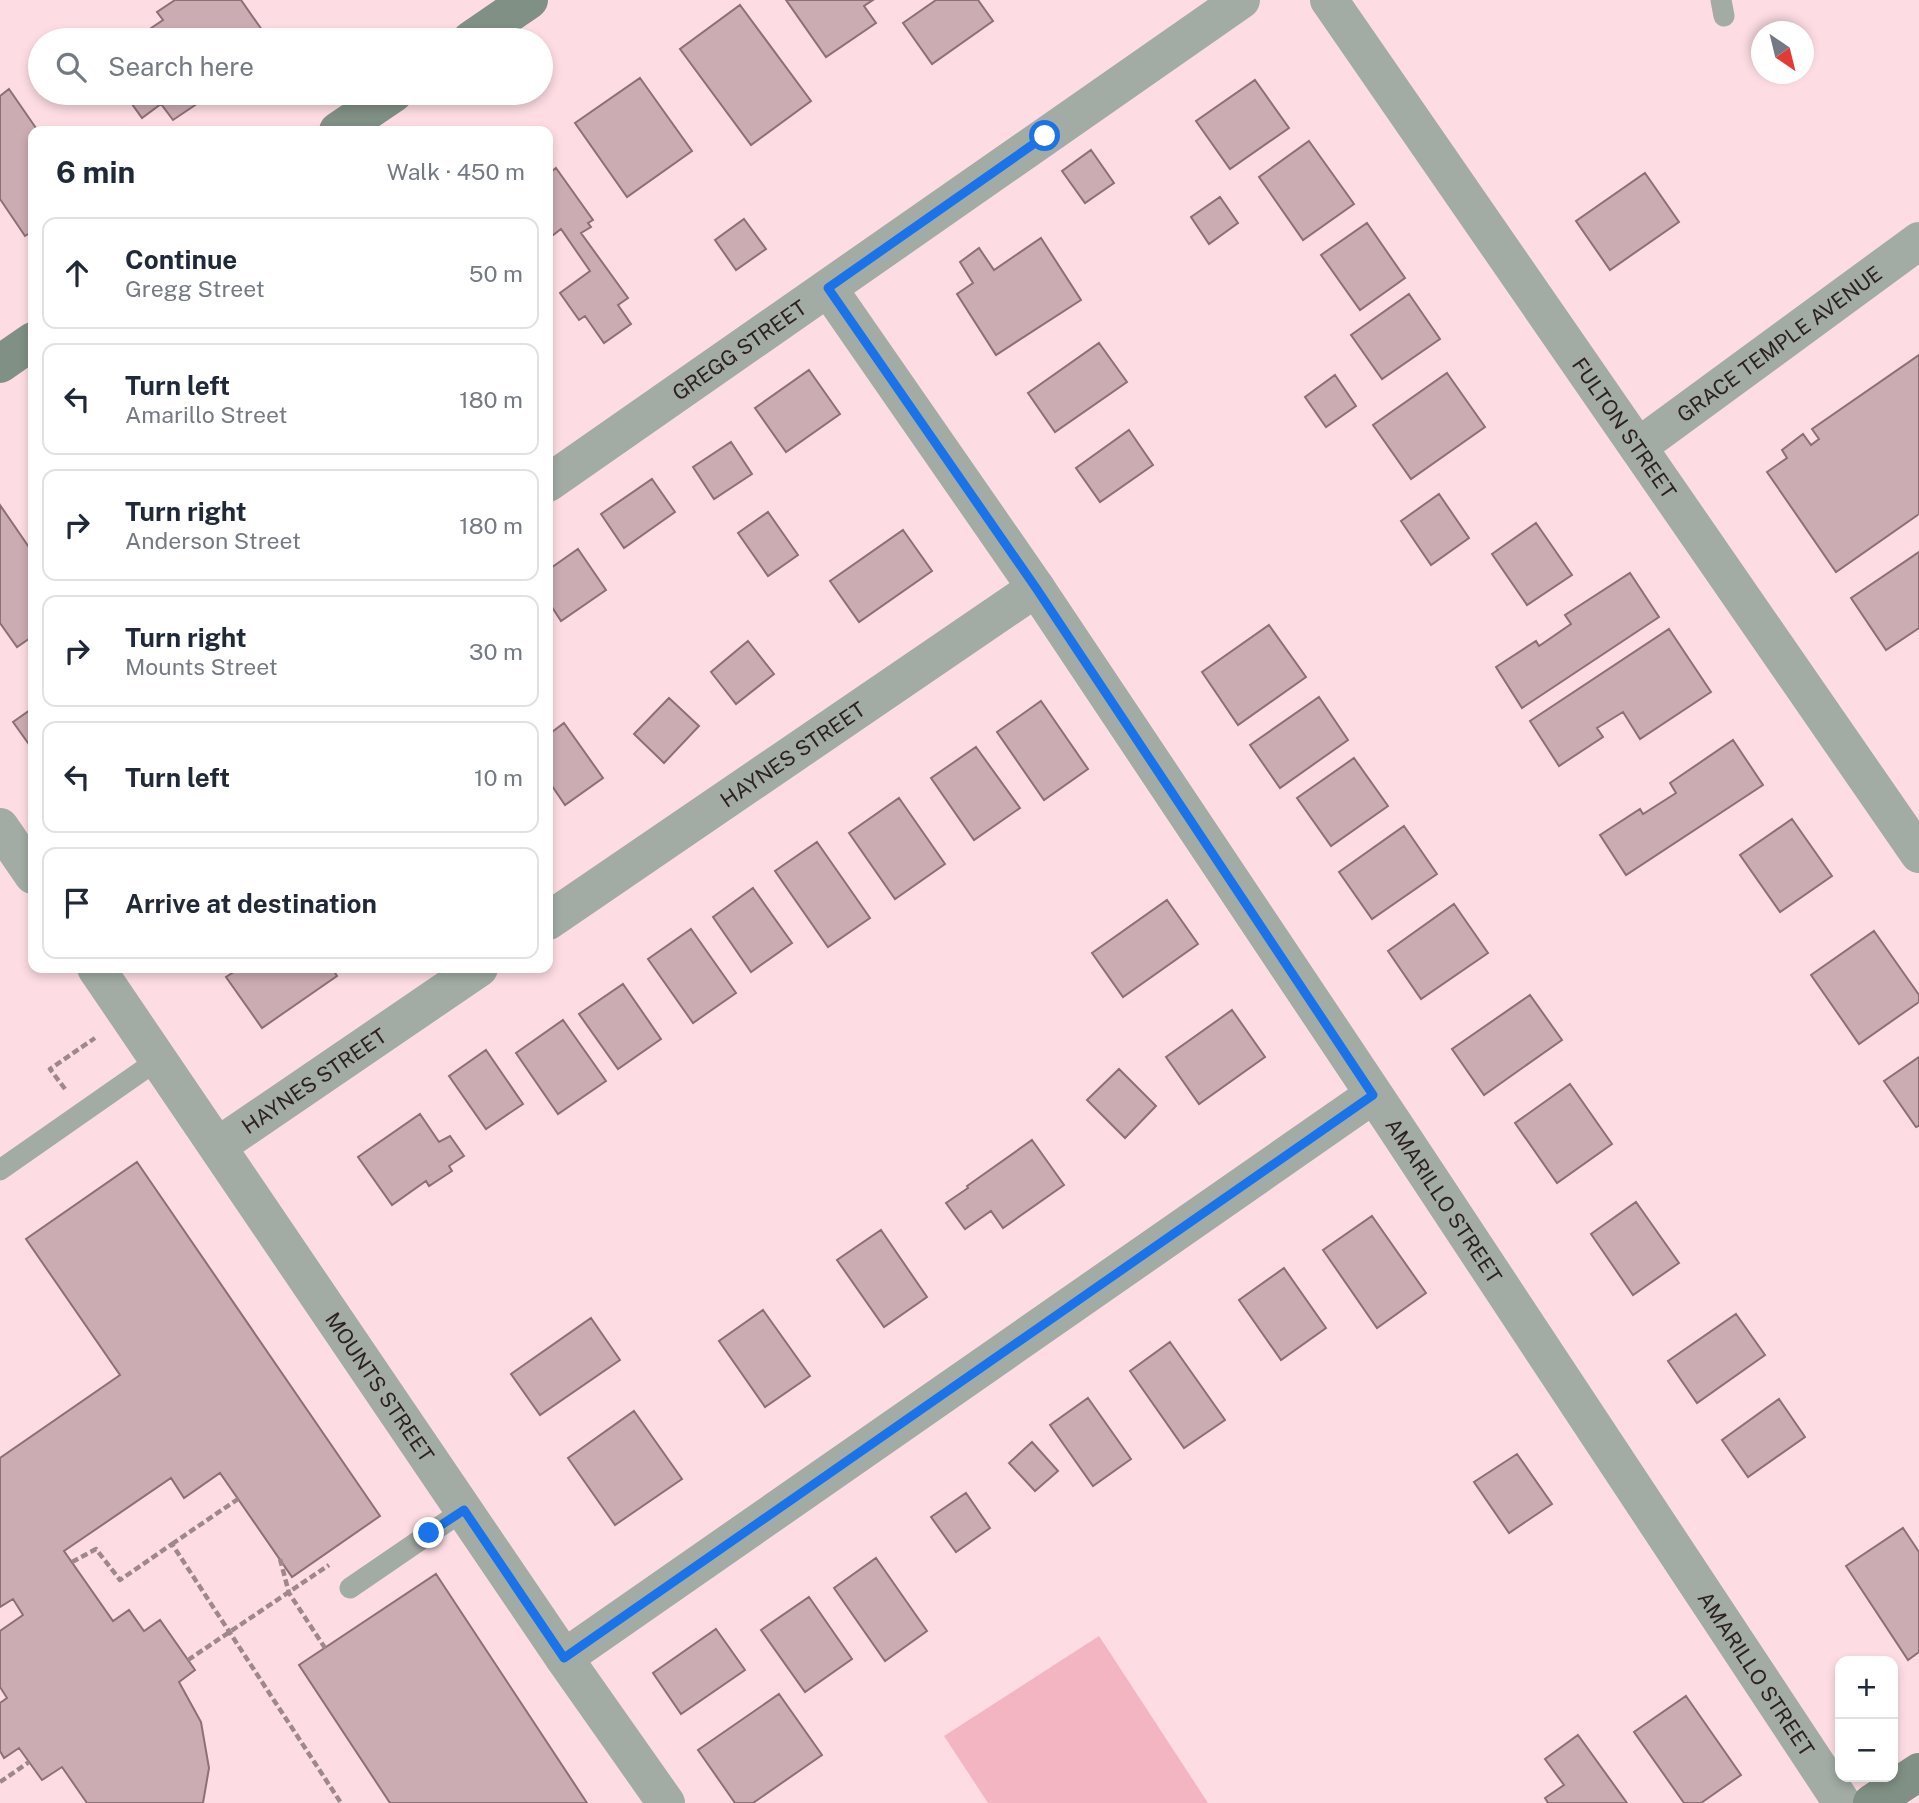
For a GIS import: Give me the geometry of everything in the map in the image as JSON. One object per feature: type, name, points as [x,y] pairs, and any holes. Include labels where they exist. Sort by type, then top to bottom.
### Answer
[{"type":"main road","points":[[488,28],[529,0]]},
{"type":"main road","points":[[345,126],[376,105]]},
{"type":"main road","points":[[0,364],[28,344]]},
{"type":"main road","points":[[1872,1803],[1919,1772]]},
{"type":"street","name":"GREGG STREET","points":[[553,480],[1241,0]]},
{"type":"street","name":"FULTON STREET","points":[[1329,0],[1919,854]]},
{"type":"street","name":"GRACE TEMPLE AVENUE","points":[[1638,447],[1919,241]]},
{"type":"street","name":"AMARILLO STREET","points":[[828,288],[1036,588],[1842,1803]]},
{"type":"street","name":"HAYNES STREET","points":[[553,918],[1036,588]]},
{"type":"street","name":"MOUNTS STREET","points":[[99,973],[564,1658],[666,1803]]},
{"type":"street","name":"HAYNES STREET","points":[[218,1146],[472,973]]},
{"type":"street","points":[[564,1658],[1373,1095]]},
{"type":"lane","points":[[0,1170],[159,1059]]},
{"type":"lane","points":[[350,1588],[464,1510]]},
{"type":"path","points":[[50,1069],[95,1038]]},
{"type":"path","points":[[72,1562],[96,1549],[120,1580],[239,1499]]},
{"type":"path","points":[[172,1544],[341,1803]]},
{"type":"path","points":[[280,1559],[289,1593],[325,1648]]},
{"type":"path","points":[[188,1660],[331,1563]]},
{"type":"path","points":[[0,1782],[29,1762]]},
{"type":"shaded area","points":[[1099,1636],[1208,1803],[988,1803],[944,1736]]},
{"type":"building","points":[[175,0],[241,0],[261,28],[151,28],[163,20],[157,12]]},
{"type":"building","points":[[786,0],[873,0],[864,6],[876,23],[826,57]]},
{"type":"building","points":[[936,0],[978,0],[993,21],[932,64],[903,23]]},
{"type":"building","points":[[740,5],[811,101],[751,145],[680,49]]},
{"type":"building","points":[[640,78],[692,151],[627,197],[575,123]]},
{"type":"building","points":[[1255,80],[1289,128],[1230,169],[1196,121]]},
{"type":"building","points":[[9,89],[35,126],[28,126],[28,234],[25,236],[0,199],[0,96]]},
{"type":"building","points":[[133,105],[160,105],[142,118]]},
{"type":"building","points":[[162,105],[195,105],[173,120]]},
{"type":"building","points":[[1309,141],[1354,204],[1303,240],[1259,177]]},
{"type":"building","points":[[1091,150],[1114,183],[1085,203],[1062,171]]},
{"type":"building","points":[[556,168],[593,220],[588,223],[591,227],[581,233],[628,298],[618,305],[631,324],[604,343],[585,316],[579,320],[560,293],[590,271],[561,229],[553,235],[553,170]]},
{"type":"building","points":[[1645,173],[1679,222],[1610,270],[1576,221]]},
{"type":"building","points":[[1220,197],[1238,223],[1209,244],[1191,217]]},
{"type":"building","points":[[744,219],[766,249],[736,270],[715,240]]},
{"type":"building","points":[[1367,223],[1405,278],[1360,310],[1321,255]]},
{"type":"building","points":[[1041,238],[1081,300],[996,355],[957,294],[973,283],[960,262],[979,248],[994,270]]},
{"type":"building","points":[[1409,294],[1440,339],[1382,379],[1351,335]]},
{"type":"building","points":[[1099,343],[1127,382],[1055,432],[1028,393]]},
{"type":"building","points":[[1919,355],[1919,514],[1836,572],[1767,472],[1787,458],[1782,450],[1803,434],[1811,445],[1819,439],[1812,429]]},
{"type":"building","points":[[809,370],[840,414],[786,452],[755,408]]},
{"type":"building","points":[[1447,373],[1485,427],[1411,479],[1373,425]]},
{"type":"building","points":[[1335,375],[1356,406],[1326,427],[1305,397]]},
{"type":"building","points":[[1129,430],[1153,465],[1100,502],[1076,468]]},
{"type":"building","points":[[731,442],[752,474],[714,499],[693,467]]},
{"type":"building","points":[[652,479],[675,512],[624,548],[601,514]]},
{"type":"building","points":[[1439,494],[1469,538],[1431,565],[1401,521]]},
{"type":"building","points":[[0,505],[28,546],[28,639],[17,647],[0,623]]},
{"type":"building","points":[[768,512],[798,555],[768,576],[738,533]]},
{"type":"building","points":[[1536,523],[1572,575],[1527,605],[1492,554]]},
{"type":"building","points":[[903,530],[932,571],[859,622],[830,581]]},
{"type":"building","points":[[578,549],[606,590],[561,621],[553,609],[553,566]]},
{"type":"building","points":[[1919,552],[1919,628],[1886,650],[1851,598]]},
{"type":"building","points":[[1630,573],[1659,617],[1522,708],[1496,667],[1536,641],[1539,646],[1571,624],[1565,615]]},
{"type":"building","points":[[1269,625],[1306,677],[1238,725],[1202,672]]},
{"type":"building","points":[[1669,629],[1711,692],[1640,739],[1623,712],[1597,728],[1603,737],[1559,766],[1530,721]]},
{"type":"building","points":[[748,641],[774,674],[736,704],[711,672]]},
{"type":"building","points":[[1319,697],[1348,740],[1280,788],[1250,745]]},
{"type":"building","points":[[669,698],[699,726],[664,763],[634,734]]},
{"type":"building","points":[[1041,701],[1088,769],[1044,800],[997,732]]},
{"type":"building","points":[[28,712],[28,743],[13,722]]},
{"type":"building","points":[[564,723],[603,778],[565,805],[553,787],[553,731]]},
{"type":"building","points":[[1733,740],[1763,785],[1626,875],[1600,835],[1640,809],[1643,814],[1676,793],[1670,783]]},
{"type":"building","points":[[976,747],[1020,808],[974,840],[931,778]]},
{"type":"building","points":[[1354,758],[1388,806],[1331,846],[1297,798]]},
{"type":"building","points":[[899,798],[945,864],[895,899],[849,833]]},
{"type":"building","points":[[1792,819],[1832,876],[1780,912],[1740,855]]},
{"type":"building","points":[[1404,826],[1437,874],[1372,919],[1339,872]]},
{"type":"building","points":[[817,842],[870,918],[828,947],[775,871]]},
{"type":"building","points":[[753,888],[792,943],[751,972],[713,917]]},
{"type":"building","points":[[1167,900],[1198,944],[1123,997],[1092,953]]},
{"type":"building","points":[[1454,904],[1488,953],[1421,999],[1388,951]]},
{"type":"building","points":[[691,929],[736,993],[693,1023],[648,959]]},
{"type":"building","points":[[1874,931],[1919,995],[1919,1002],[1859,1044],[1811,975]]},
{"type":"building","points":[[232,973],[335,973],[337,976],[262,1028],[226,977]]},
{"type":"building","points":[[623,984],[661,1039],[618,1069],[579,1014]]},
{"type":"building","points":[[1530,995],[1562,1040],[1484,1095],[1452,1049]]},
{"type":"building","points":[[1232,1010],[1265,1057],[1199,1104],[1166,1057]]},
{"type":"building","points":[[563,1020],[606,1081],[558,1114],[516,1053]]},
{"type":"building","points":[[486,1050],[523,1104],[486,1129],[449,1076]]},
{"type":"building","points":[[1919,1057],[1919,1126],[1916,1127],[1884,1081]]},
{"type":"building","points":[[1119,1069],[1156,1106],[1125,1138],[1087,1100]]},
{"type":"building","points":[[1570,1084],[1612,1144],[1557,1183],[1515,1123]]},
{"type":"building","points":[[420,1114],[439,1142],[450,1136],[464,1156],[449,1166],[452,1171],[429,1186],[426,1181],[392,1205],[358,1157]]},
{"type":"building","points":[[1032,1140],[1064,1185],[1003,1228],[991,1211],[965,1229],[946,1203]]},
{"type":"building","points":[[137,1162],[380,1516],[292,1577],[220,1473],[184,1498],[171,1478],[64,1551],[113,1621],[129,1610],[144,1631],[160,1620],[195,1670],[179,1682],[201,1722],[209,1768],[203,1803],[87,1803],[62,1767],[42,1780],[19,1748],[4,1758],[0,1751],[0,1703],[7,1698],[0,1687],[0,1631],[23,1615],[13,1599],[0,1607],[0,1458],[120,1375],[26,1239]]},
{"type":"building","points":[[1636,1202],[1679,1263],[1633,1295],[1591,1234]]},
{"type":"building","points":[[1372,1216],[1426,1293],[1377,1328],[1323,1250]]},
{"type":"building","points":[[881,1230],[927,1297],[884,1327],[837,1260]]},
{"type":"building","points":[[1284,1268],[1326,1328],[1281,1360],[1239,1300]]},
{"type":"building","points":[[763,1310],[810,1376],[765,1407],[719,1341]]},
{"type":"building","points":[[1736,1314],[1765,1355],[1697,1403],[1668,1361]]},
{"type":"building","points":[[591,1318],[620,1360],[540,1415],[511,1374]]},
{"type":"building","points":[[1170,1342],[1225,1420],[1184,1448],[1130,1371]]},
{"type":"building","points":[[1088,1398],[1131,1459],[1093,1486],[1050,1425]]},
{"type":"building","points":[[1779,1399],[1805,1437],[1748,1477],[1722,1440]]},
{"type":"building","points":[[634,1411],[682,1479],[615,1525],[568,1458]]},
{"type":"building","points":[[1032,1442],[1058,1471],[1035,1491],[1009,1463]]},
{"type":"building","points":[[1517,1454],[1552,1504],[1509,1533],[1474,1482]]},
{"type":"building","points":[[966,1493],[990,1528],[956,1552],[931,1517]]},
{"type":"building","points":[[1903,1528],[1919,1552],[1919,1652],[1908,1660],[1846,1566]]},
{"type":"building","points":[[876,1558],[927,1631],[885,1661],[834,1588]]},
{"type":"building","points":[[436,1574],[587,1803],[390,1803],[299,1665]]},
{"type":"building","points":[[809,1597],[852,1659],[805,1692],[761,1630]]},
{"type":"building","points":[[716,1629],[745,1670],[681,1714],[653,1673]]},
{"type":"building","points":[[779,1694],[822,1755],[753,1803],[735,1803],[698,1750]]},
{"type":"building","points":[[1686,1696],[1741,1775],[1701,1803],[1684,1803],[1634,1732]]},
{"type":"building","points":[[1578,1735],[1627,1803],[1548,1803],[1545,1798],[1564,1785],[1545,1759]]},
{"type":"route","points":[[429,1533],[464,1510],[564,1658],[1373,1095],[1036,588],[828,288],[1045,136]]}]
